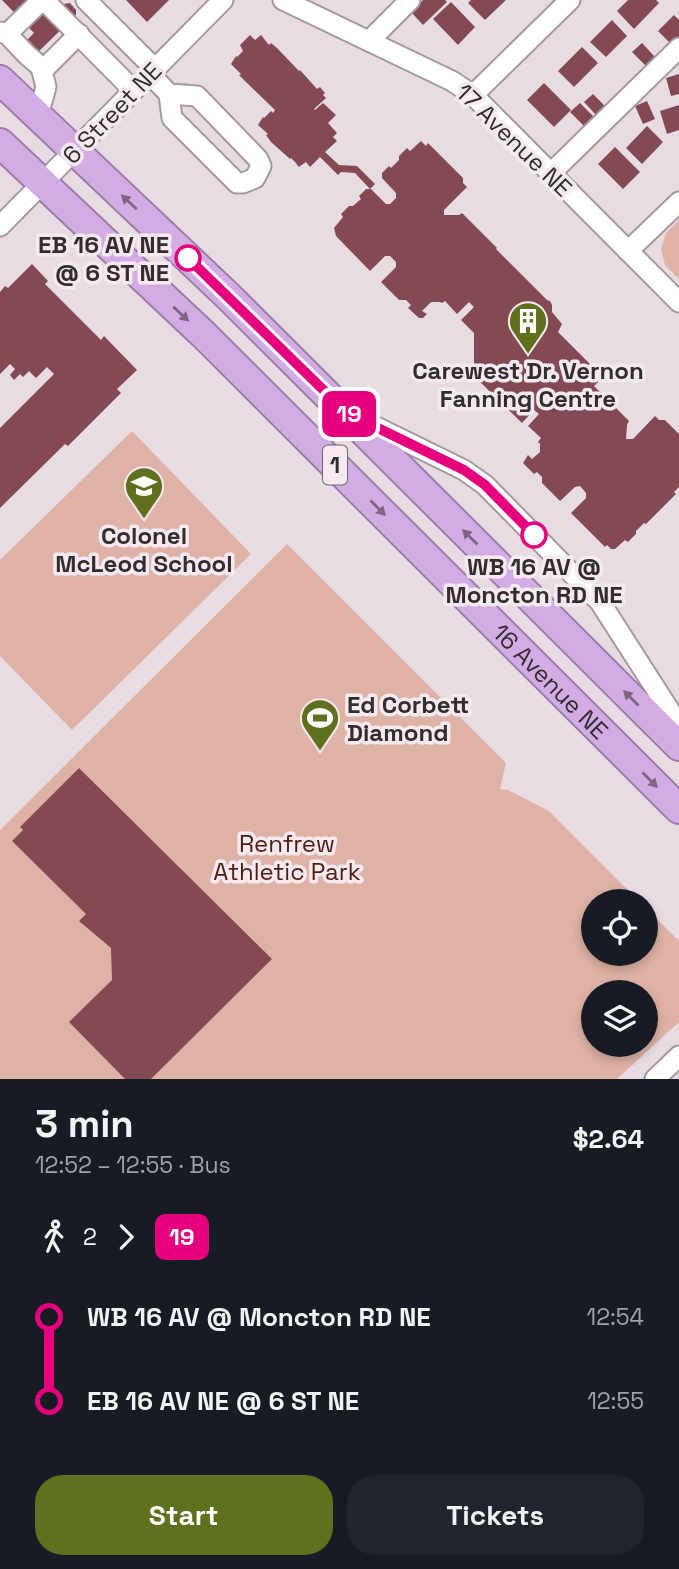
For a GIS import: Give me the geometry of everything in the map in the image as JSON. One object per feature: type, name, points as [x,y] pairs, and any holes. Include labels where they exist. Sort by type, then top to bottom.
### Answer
[{"type":"highway","name":"16 Avenue NE","points":[[0,80],[228,296],[679,746]]},
{"type":"highway","name":"16 Avenue NE","points":[[0,143],[224,355],[679,809]]},
{"type":"street","points":[[38,116],[46,87],[43,71],[4,33],[43,0],[133,90]]},
{"type":"street","points":[[86,0],[152,71],[169,94],[172,118],[237,183],[255,178],[261,166],[258,159],[197,96],[169,94]]},
{"type":"street","name":"6 Street NE","points":[[0,226],[223,0]]},
{"type":"street","name":"17 Avenue NE","points":[[283,0],[452,81],[473,95],[679,302]]},
{"type":"street","points":[[369,41],[410,0]]},
{"type":"street","points":[[473,95],[570,0]]},
{"type":"street","points":[[43,71],[79,34]]},
{"type":"street","points":[[551,174],[679,48]]},
{"type":"street","points":[[628,251],[679,202]]},
{"type":"street","points":[[347,413],[464,470],[485,485],[600,602],[673,703],[679,724]]},
{"type":"street","points":[[655,1079],[679,1056]]},
{"type":"green space","points":[[679,220],[679,279],[665,265],[661,249],[666,233]]},
{"type":"green space","points":[[132,431],[251,554],[72,730],[0,656],[0,560]]},
{"type":"green space","name":"Renfrew Athletic Park","points":[[287,544],[506,763],[500,789],[508,790],[549,811],[627,889],[581,889],[581,966],[658,966],[658,920],[679,941],[679,1022],[658,1041],[658,980],[581,980],[581,1057],[641,1057],[617,1079],[0,1079],[0,830]]},
{"type":"building","points":[[2,0],[33,0],[50,16],[63,4],[70,3],[76,10],[76,15],[35,55],[26,41],[34,33]]},
{"type":"building","points":[[126,0],[169,0],[147,22]]},
{"type":"building","points":[[423,0],[447,2],[423,25],[411,12]]},
{"type":"building","points":[[471,0],[506,0],[485,20],[468,3]]},
{"type":"building","points":[[628,0],[656,0],[659,3],[634,29],[617,11]]},
{"type":"building","points":[[451,2],[475,27],[458,45],[433,19]]},
{"type":"building","points":[[674,15],[679,20],[679,40],[673,46],[658,31]]},
{"type":"building","points":[[612,20],[627,36],[606,57],[590,42]]},
{"type":"building","points":[[250,35],[255,40],[261,35],[317,89],[320,87],[325,93],[323,95],[326,98],[314,109],[323,103],[336,115],[328,123],[337,133],[333,137],[337,141],[325,152],[339,165],[357,166],[375,184],[370,189],[355,173],[341,172],[338,175],[320,157],[310,167],[306,162],[299,167],[271,142],[266,135],[268,134],[258,125],[263,117],[275,110],[231,64],[243,51],[240,45]]},
{"type":"building","points":[[642,43],[656,58],[647,67],[632,52]]},
{"type":"building","points":[[582,47],[598,63],[574,87],[558,71]]},
{"type":"building","points":[[679,74],[679,94],[671,96],[666,78]]},
{"type":"building","points":[[544,83],[571,110],[554,127],[527,100]]},
{"type":"building","points":[[593,94],[606,107],[597,116],[584,102]]},
{"type":"building","points":[[647,101],[655,119],[643,124],[635,106]]},
{"type":"building","points":[[580,103],[594,117],[584,126],[570,112]]},
{"type":"building","points":[[679,105],[679,130],[667,134],[660,111]]},
{"type":"building","points":[[647,126],[663,142],[642,164],[626,148]]},
{"type":"building","name":"Carewest Dr. Vernon Fanning Centre","points":[[421,141],[426,146],[428,143],[463,178],[467,187],[444,210],[444,215],[462,213],[550,301],[552,312],[562,324],[558,332],[603,377],[594,386],[629,421],[626,439],[633,439],[655,416],[659,420],[665,420],[679,434],[679,487],[674,492],[676,494],[636,531],[628,542],[625,540],[615,549],[607,545],[605,547],[571,513],[586,498],[586,493],[580,486],[575,487],[560,501],[542,483],[542,477],[537,472],[534,474],[523,463],[528,455],[532,459],[540,452],[538,442],[541,438],[528,426],[539,414],[534,410],[522,423],[474,378],[474,333],[461,320],[474,307],[469,302],[457,314],[445,301],[431,302],[422,311],[427,314],[419,318],[408,308],[411,305],[406,300],[399,300],[381,282],[396,267],[396,262],[390,256],[385,256],[370,271],[336,236],[334,228],[343,217],[341,214],[361,199],[359,196],[366,189],[371,189],[386,204],[396,198],[396,193],[382,178],[382,173],[399,160],[399,156],[407,148],[410,151]]},
{"type":"building","points":[[615,147],[640,172],[623,189],[598,164]]},
{"type":"building","points":[[32,264],[48,281],[45,284],[101,340],[104,336],[137,370],[117,389],[121,393],[0,508],[0,428],[54,374],[47,367],[36,378],[29,371],[14,380],[10,375],[15,369],[10,364],[0,374],[0,292],[5,286],[8,288]]},
{"type":"building","points":[[79,768],[272,959],[151,1079],[125,1079],[69,1022],[112,980],[111,948],[79,921],[86,914],[12,841],[23,830],[20,827]]},
{"type":"bus line","name":"19","points":[[188,258],[347,413],[464,470],[485,485],[534,535]]},
{"type":"place","name":"EB 16 AV NE @ 6 ST NE","points":[[188,258]]},
{"type":"place","name":"Carewest Dr. Vernon Fanning Centre","points":[[528,355]]},
{"type":"place","name":"Colonel McLeod School","points":[[144,520]]},
{"type":"place","name":"WB 16 AV @ Moncton RD NE","points":[[534,535]]},
{"type":"place","name":"Ed Corbett Diamond","points":[[320,752]]}]
